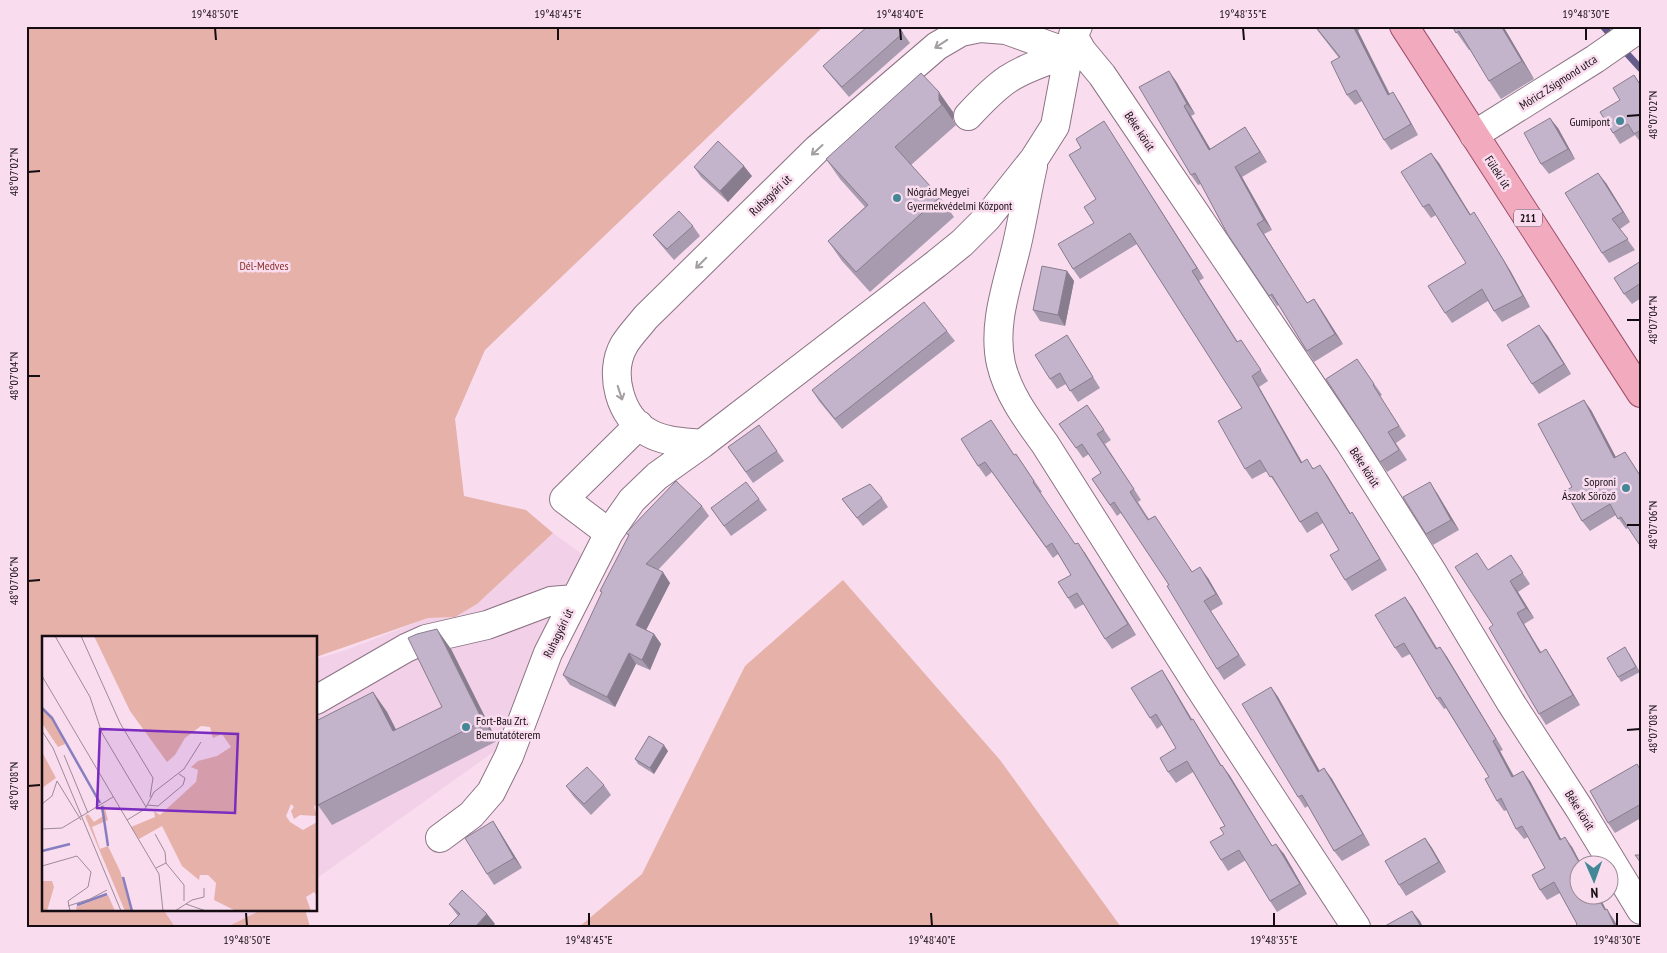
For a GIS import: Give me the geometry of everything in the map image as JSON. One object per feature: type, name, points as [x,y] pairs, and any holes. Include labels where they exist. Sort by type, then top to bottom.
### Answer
[{"type":"main road","name":"Füleki út","points":[[1404,26],[1641,392]]},
{"type":"street","name":"Móricz Zsigmond utca","points":[[1474,135],[1641,27]]},
{"type":"street","name":"Ruhagyári út","points":[[440,838],[471,815],[492,792],[509,756],[548,652],[609,533],[632,500],[657,476],[702,444],[962,243],[987,218],[1034,159],[1055,126],[1073,38],[980,28],[961,32],[937,46],[810,156],[646,317],[624,346],[616,374],[618,388],[627,411],[648,433],[667,440],[702,444]]},
{"type":"street","points":[[968,116],[984,99],[1008,79],[1073,38]]},
{"type":"street","name":"Béke körút","points":[[1073,38],[1102,75],[1349,441],[1641,910]]},
{"type":"street","points":[[1034,159],[1017,243],[1000,312],[998,345],[1006,380],[1020,408],[1356,927]]},
{"type":"street","points":[[609,533],[564,499],[639,425]]},
{"type":"street","points":[[318,699],[419,642],[487,625],[551,601],[574,599]]},
{"type":"shaded area","points":[[553,533],[586,557],[506,743],[318,878],[318,658],[346,650],[428,618],[455,617],[477,604]]},
{"type":"shaded area","points":[[164,910],[261,910],[227,927],[175,927]]},
{"type":"green space","name":"Dél-Medves","points":[[26,26],[824,26],[485,350],[455,419],[464,496],[526,510],[553,533],[477,604],[455,617],[428,618],[318,656],[318,636],[42,636],[42,910],[164,910],[175,927],[26,927]]},
{"type":"green space","points":[[843,580],[1000,760],[1121,927],[579,927],[642,874],[745,666]]},
{"type":"green space","points":[[261,910],[305,910],[310,927],[227,927]]},
{"type":"building","points":[[868,26],[897,26],[903,33],[842,87],[823,66]]},
{"type":"building","points":[[1315,26],[1353,26],[1388,95],[1393,92],[1411,124],[1384,140],[1356,90],[1347,95],[1331,62],[1340,57]]},
{"type":"building","points":[[1452,26],[1501,26],[1522,61],[1489,81],[1459,31],[1456,33]]},
{"type":"building","points":[[1169,71],[1187,104],[1184,106],[1209,150],[1245,127],[1260,152],[1235,167],[1264,220],[1257,224],[1307,303],[1314,299],[1335,334],[1307,351],[1272,294],[1269,296],[1228,235],[1195,173],[1191,175],[1139,87]]},
{"type":"building","points":[[921,73],[939,92],[939,100],[942,105],[895,147],[940,197],[856,272],[828,241],[868,205],[826,159]]},
{"type":"building","points":[[1634,75],[1641,86],[1641,130],[1634,134],[1628,124],[1613,133],[1600,112],[1620,100],[1613,88]]},
{"type":"building","points":[[1550,118],[1568,149],[1541,164],[1524,133]]},
{"type":"building","points":[[1104,121],[1197,268],[1192,271],[1237,342],[1241,340],[1261,370],[1252,376],[1301,463],[1307,459],[1313,469],[1320,465],[1350,514],[1352,512],[1380,559],[1345,580],[1330,555],[1339,550],[1317,512],[1300,522],[1260,460],[1245,469],[1218,421],[1242,408],[1130,233],[1073,269],[1058,244],[1094,223],[1084,207],[1096,199],[1069,155],[1081,148],[1076,139]]},
{"type":"building","points":[[718,141],[744,166],[720,191],[694,167]]},
{"type":"building","points":[[1431,153],[1470,215],[1474,212],[1523,296],[1494,311],[1482,289],[1445,313],[1428,286],[1466,263],[1429,204],[1423,207],[1401,172]]},
{"type":"building","points":[[1598,173],[1623,212],[1612,219],[1628,239],[1602,253],[1565,193]]},
{"type":"building","points":[[679,211],[693,226],[667,249],[653,235]]},
{"type":"building","points":[[1641,261],[1641,283],[1624,294],[1614,278]]},
{"type":"building","points":[[1042,266],[1067,271],[1058,315],[1033,310]]},
{"type":"building","points":[[924,302],[947,331],[835,419],[812,390]]},
{"type":"building","points":[[1539,325],[1564,364],[1532,384],[1507,345]]},
{"type":"building","points":[[1067,335],[1093,377],[1070,391],[1060,373],[1050,379],[1035,355]]},
{"type":"building","points":[[1357,359],[1399,426],[1388,432],[1399,450],[1380,462],[1326,379]]},
{"type":"building","points":[[1584,400],[1614,458],[1625,452],[1641,477],[1641,547],[1621,517],[1618,519],[1610,504],[1582,521],[1565,491],[1572,487],[1538,424]]},
{"type":"building","points":[[1087,405],[1104,430],[1097,434],[1134,489],[1130,492],[1148,520],[1155,516],[1192,572],[1200,567],[1216,594],[1204,601],[1239,655],[1217,669],[1167,586],[1169,585],[1114,502],[1110,505],[1092,479],[1101,473],[1082,444],[1076,448],[1059,424]]},
{"type":"building","points":[[991,420],[1014,455],[1016,454],[1075,544],[1078,543],[1128,624],[1105,639],[1077,593],[1068,598],[1058,582],[1071,575],[1052,543],[1046,547],[985,462],[978,466],[961,439]]},
{"type":"building","points":[[759,425],[777,451],[746,472],[728,447]]},
{"type":"building","points":[[676,481],[702,506],[646,564],[663,572],[636,625],[654,634],[642,660],[629,653],[607,697],[563,675],[602,592],[600,591],[629,535],[626,533]]},
{"type":"building","points":[[746,482],[759,499],[724,526],[711,508]]},
{"type":"building","points":[[1430,482],[1451,520],[1426,534],[1403,497]]},
{"type":"building","points":[[870,484],[882,498],[857,518],[842,499]]},
{"type":"building","points":[[1477,553],[1488,570],[1511,555],[1523,573],[1510,581],[1526,608],[1517,613],[1540,653],[1546,649],[1573,695],[1539,714],[1489,628],[1493,625],[1455,567]]},
{"type":"building","points":[[1405,597],[1436,649],[1440,647],[1496,739],[1493,741],[1512,777],[1523,771],[1560,840],[1565,837],[1575,856],[1570,856],[1570,906],[1603,906],[1605,910],[1607,909],[1615,927],[1577,927],[1554,882],[1540,890],[1532,875],[1545,868],[1522,826],[1516,829],[1501,798],[1497,801],[1485,779],[1489,777],[1440,697],[1437,699],[1404,643],[1395,648],[1375,615]]},
{"type":"building","points":[[437,629],[483,721],[318,805],[318,720],[373,692],[393,731],[442,707],[408,638]]},
{"type":"building","points":[[1625,647],[1636,667],[1618,677],[1607,658]]},
{"type":"building","points":[[1162,670],[1191,720],[1193,719],[1272,846],[1276,844],[1300,884],[1270,901],[1239,850],[1221,860],[1210,842],[1224,834],[1220,828],[1225,826],[1187,761],[1168,772],[1160,758],[1176,748],[1156,714],[1150,718],[1131,688]]},
{"type":"building","points":[[1271,687],[1318,772],[1324,768],[1363,834],[1334,851],[1302,795],[1298,797],[1242,704]]},
{"type":"building","points":[[649,736],[664,745],[650,768],[635,759]]},
{"type":"building","points":[[1637,764],[1641,771],[1641,804],[1608,823],[1590,791]]},
{"type":"building","points":[[587,767],[604,785],[584,804],[566,786]]},
{"type":"building","points":[[493,821],[514,858],[487,874],[465,838]]},
{"type":"building","points":[[1425,838],[1439,862],[1399,885],[1385,861]]},
{"type":"building","points":[[1635,855],[1641,855],[1641,863]]},
{"type":"building","points":[[462,890],[487,914],[475,927],[451,927],[449,925],[460,914],[449,904]]},
{"type":"building","points":[[1412,911],[1421,927],[1385,926]]},
{"type":"waterway","points":[[1603,26],[1614,39]]},
{"type":"waterway","points":[[1621,47],[1641,69]]},
{"type":"place","name":"Gumipont","points":[[1620,121]]},
{"type":"place","name":"Nógrád Megyei Gyermekvédelmi Központ","points":[[897,198]]},
{"type":"place","name":"Soproni Ászok Söröző","points":[[1626,488]]},
{"type":"place","name":"Fort-Bau Zrt. Bemutatóterem","points":[[466,727]]}]
